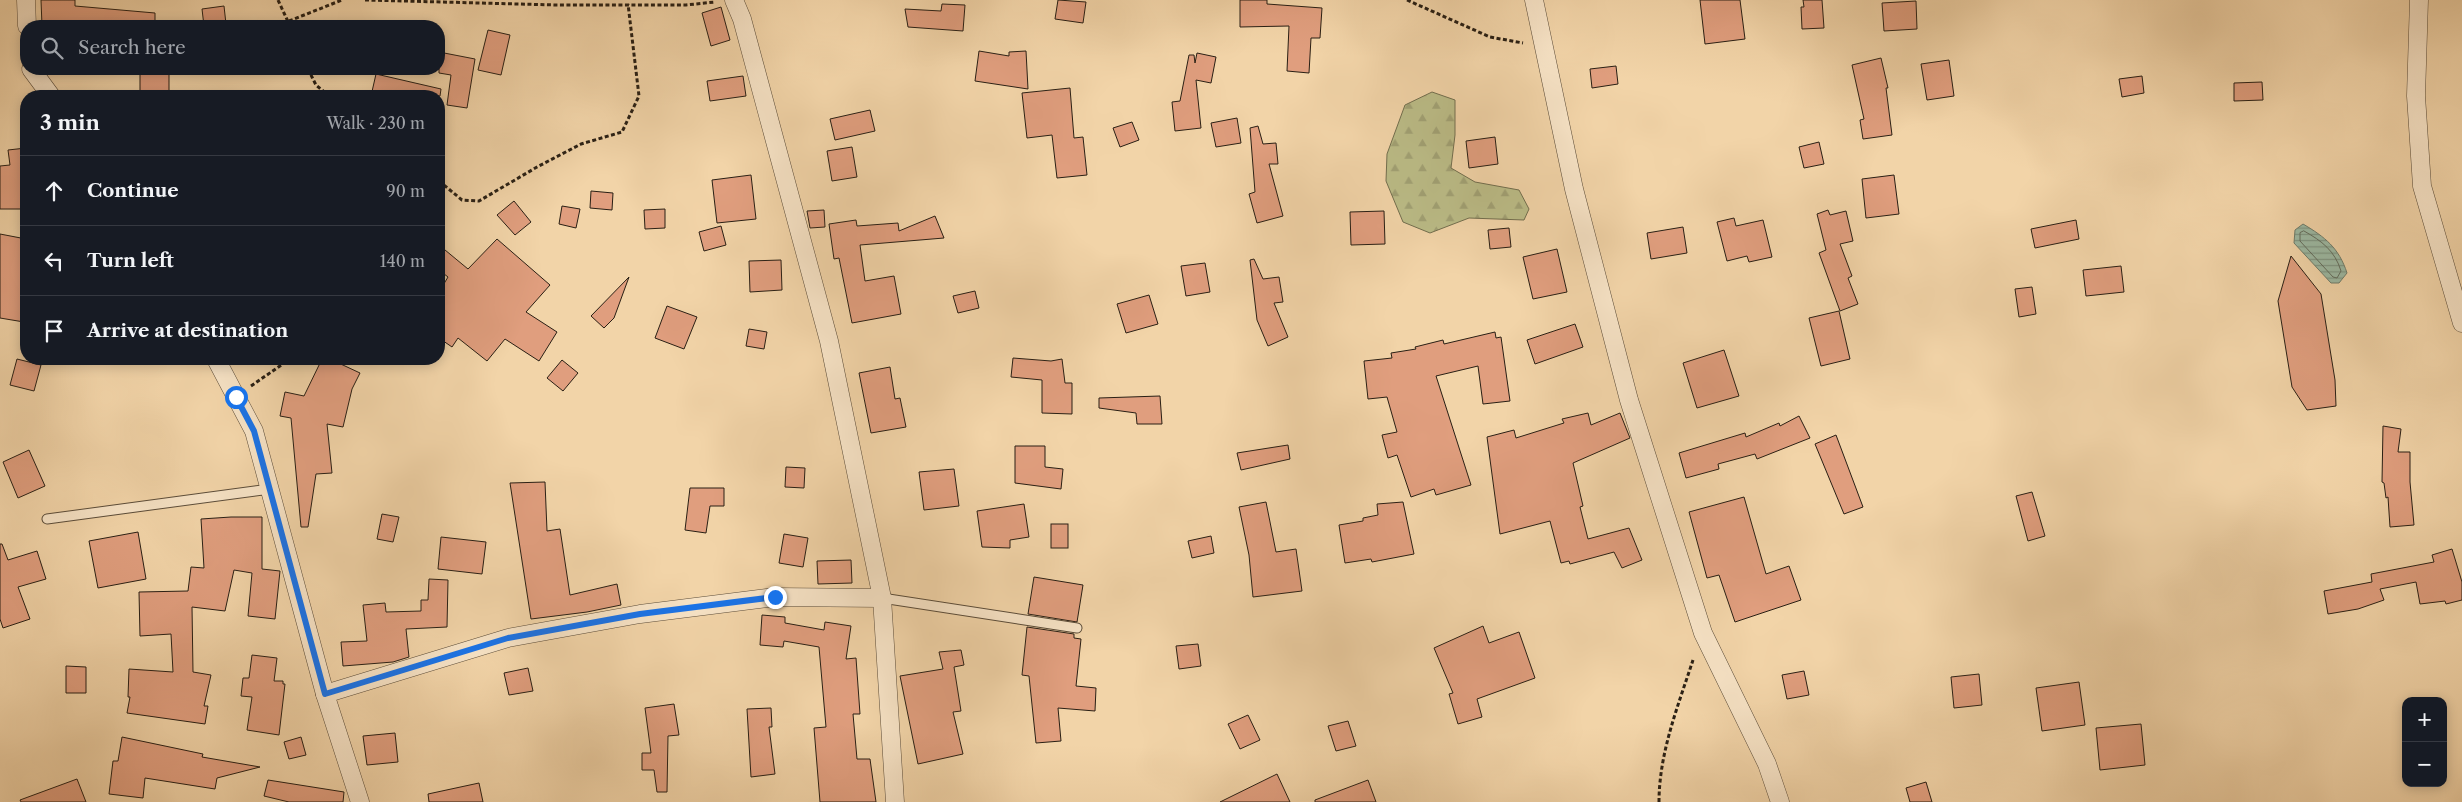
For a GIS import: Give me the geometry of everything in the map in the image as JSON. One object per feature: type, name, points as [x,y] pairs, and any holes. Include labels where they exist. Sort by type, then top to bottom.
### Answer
[{"type":"street","points":[[26,0],[27,20]]},
{"type":"street","points":[[728,0],[742,19],[829,341],[882,598],[895,802]]},
{"type":"street","points":[[1534,0],[1542,46],[1574,189],[1629,400],[1703,633],[1766,764],[1780,802]]},
{"type":"street","points":[[2419,0],[2416,96],[2422,186],[2462,323]]},
{"type":"street","points":[[35,75],[47,90]]},
{"type":"street","points":[[219,365],[254,431],[325,694],[360,802]]},
{"type":"street","points":[[325,694],[508,638],[630,616],[775,597],[882,598]]},
{"type":"street","points":[[1766,764],[1792,802]]},
{"type":"lane","points":[[47,520],[270,489]]},
{"type":"lane","points":[[882,598],[1077,628]]},
{"type":"path","points":[[278,0],[288,20]]},
{"type":"path","points":[[292,20],[342,0]]},
{"type":"path","points":[[365,0],[556,5],[686,5],[728,0]]},
{"type":"path","points":[[1407,0],[1490,37],[1542,46]]},
{"type":"path","points":[[445,186],[462,200],[479,201],[537,166],[572,149],[622,132],[639,96],[628,4]]},
{"type":"path","points":[[311,75],[316,86],[321,90]]},
{"type":"path","points":[[236,397],[281,365]]},
{"type":"path","points":[[1659,802],[1659,784],[1668,735],[1703,633]]},
{"type":"green space","points":[[1432,92],[1455,100],[1455,135],[1451,168],[1475,182],[1519,190],[1529,209],[1524,220],[1469,218],[1430,233],[1403,222],[1386,181],[1387,154],[1405,105]]},
{"type":"water","points":[[2303,224],[2330,244],[2340,257],[2347,273],[2339,283],[2331,283],[2294,243],[2295,230]]},
{"type":"building","points":[[41,0],[75,0],[75,6],[155,13],[155,20],[42,20]]},
{"type":"building","points":[[1058,0],[1086,2],[1083,23],[1055,19]]},
{"type":"building","points":[[1240,0],[1267,0],[1267,4],[1322,8],[1320,38],[1311,38],[1309,73],[1287,71],[1289,26],[1240,27]]},
{"type":"building","points":[[1700,0],[1740,0],[1745,39],[1705,44]]},
{"type":"building","points":[[1803,0],[1822,0],[1824,28],[1802,29],[1801,7],[1804,7]]},
{"type":"building","points":[[1916,1],[1917,29],[1884,31],[1882,3]]},
{"type":"building","points":[[942,4],[965,5],[963,31],[908,27],[905,9],[941,11]]},
{"type":"building","points":[[224,6],[226,20],[203,20],[202,9]]},
{"type":"building","points":[[721,7],[730,40],[711,46],[702,13]]},
{"type":"building","points":[[488,30],[510,35],[501,75],[478,70]]},
{"type":"building","points":[[979,51],[1009,56],[1009,52],[1026,51],[1028,89],[975,81]]},
{"type":"building","points":[[445,53],[475,59],[467,108],[447,105],[451,75],[445,74]]},
{"type":"building","points":[[1197,53],[1216,57],[1211,83],[1196,80],[1201,128],[1175,131],[1172,102],[1180,101],[1189,55],[1194,55],[1195,63]]},
{"type":"building","points":[[1881,58],[1888,88],[1886,88],[1892,135],[1863,139],[1860,120],[1864,119],[1852,65]]},
{"type":"building","points":[[1949,60],[1954,96],[1927,100],[1921,64]]},
{"type":"building","points":[[1616,66],[1618,84],[1592,88],[1590,69]]},
{"type":"building","points":[[140,75],[169,75],[169,90],[140,90]]},
{"type":"building","points":[[376,75],[441,89],[441,90],[372,90]]},
{"type":"building","points":[[743,76],[746,96],[710,101],[707,81]]},
{"type":"building","points":[[2142,76],[2144,93],[2122,97],[2119,79]]},
{"type":"building","points":[[2262,82],[2263,100],[2234,101],[2234,83]]},
{"type":"building","points":[[1070,88],[1074,138],[1083,137],[1087,175],[1057,178],[1052,135],[1027,138],[1022,93]]},
{"type":"building","points":[[870,110],[875,131],[835,140],[830,119]]},
{"type":"building","points":[[1237,118],[1241,143],[1216,147],[1211,123]]},
{"type":"building","points":[[1132,122],[1139,140],[1120,147],[1113,128]]},
{"type":"building","points":[[1258,126],[1263,144],[1276,143],[1278,164],[1269,164],[1283,216],[1257,223],[1249,194],[1255,192],[1250,128]]},
{"type":"building","points":[[1495,137],[1498,164],[1469,168],[1466,141]]},
{"type":"building","points":[[1819,142],[1824,164],[1804,168],[1799,147]]},
{"type":"building","points":[[852,147],[857,177],[832,181],[827,151]]},
{"type":"building","points":[[20,149],[20,209],[0,209],[0,166],[10,165],[8,150]]},
{"type":"building","points":[[751,175],[756,219],[717,223],[712,180]]},
{"type":"building","points":[[1894,175],[1899,214],[1866,218],[1862,179]]},
{"type":"building","points":[[591,191],[613,193],[612,210],[590,208]]},
{"type":"building","points":[[514,201],[531,222],[515,235],[497,215]]},
{"type":"building","points":[[562,206],[580,209],[576,228],[559,224]]},
{"type":"building","points":[[665,209],[665,228],[645,229],[644,210]]},
{"type":"building","points":[[824,210],[825,227],[810,228],[807,211]]},
{"type":"building","points":[[1828,210],[1830,215],[1846,211],[1853,241],[1840,244],[1852,276],[1848,278],[1858,304],[1840,311],[1819,253],[1826,250],[1817,214]]},
{"type":"building","points":[[1384,211],[1385,244],[1351,245],[1350,212]]},
{"type":"building","points":[[935,216],[944,238],[860,245],[865,281],[894,276],[901,314],[852,323],[839,258],[834,259],[829,224],[856,220],[857,226],[898,223],[899,231]]},
{"type":"building","points":[[1734,218],[1736,226],[1763,220],[1772,257],[1749,262],[1747,256],[1727,261],[1717,222]]},
{"type":"building","points":[[2076,220],[2079,239],[2035,248],[2031,229]]},
{"type":"building","points":[[721,226],[726,245],[704,251],[699,232]]},
{"type":"building","points":[[1683,227],[1687,253],[1651,259],[1647,233]]},
{"type":"building","points":[[1509,228],[1511,247],[1490,249],[1488,230]]},
{"type":"building","points":[[0,234],[20,238],[20,321],[0,318]]},
{"type":"building","points":[[497,239],[550,285],[526,312],[557,332],[539,361],[505,339],[487,361],[458,338],[452,347],[445,342],[445,282],[448,277],[445,275],[445,250],[468,269]]},
{"type":"building","points":[[1557,249],[1567,292],[1533,299],[1523,257]]},
{"type":"building","points":[[2291,256],[2321,294],[2335,380],[2336,406],[2307,410],[2292,387],[2278,301]]},
{"type":"building","points":[[1254,259],[1263,279],[1279,277],[1283,302],[1274,303],[1288,337],[1268,346],[1257,320],[1250,260]]},
{"type":"building","points":[[781,260],[782,290],[750,292],[749,261]]},
{"type":"building","points":[[1205,263],[1210,292],[1186,296],[1181,266]]},
{"type":"building","points":[[2121,266],[2124,292],[2086,296],[2083,270]]},
{"type":"building","points":[[629,277],[614,318],[604,328],[591,316]]},
{"type":"building","points":[[2032,287],[2036,314],[2019,317],[2015,289]]},
{"type":"building","points":[[975,291],[979,308],[958,313],[953,296]]},
{"type":"building","points":[[1149,295],[1158,324],[1126,333],[1117,304]]},
{"type":"building","points":[[667,306],[697,317],[684,349],[655,338]]},
{"type":"building","points":[[1839,311],[1850,359],[1821,366],[1809,318]]},
{"type":"building","points":[[1575,324],[1583,347],[1535,364],[1527,340]]},
{"type":"building","points":[[749,329],[767,332],[764,349],[746,346]]},
{"type":"building","points":[[1495,332],[1496,338],[1501,337],[1510,401],[1483,404],[1478,366],[1436,376],[1471,485],[1436,495],[1434,489],[1411,497],[1397,455],[1388,458],[1382,435],[1397,432],[1387,397],[1368,399],[1364,361],[1392,358],[1391,353],[1416,349],[1415,347],[1443,340],[1444,344]]},
{"type":"building","points":[[1724,350],[1739,396],[1697,408],[1683,363]]},
{"type":"building","points":[[1013,358],[1051,361],[1062,359],[1065,383],[1072,383],[1072,414],[1042,413],[1042,380],[1011,377]]},
{"type":"building","points":[[17,359],[20,360],[20,365],[41,365],[34,391],[10,385]]},
{"type":"building","points":[[562,360],[578,373],[563,391],[547,378]]},
{"type":"building","points":[[319,365],[343,365],[360,373],[352,389],[343,427],[327,424],[332,473],[316,474],[308,527],[301,527],[291,418],[280,416],[285,392],[304,396]]},
{"type":"building","points":[[890,367],[895,399],[900,398],[906,427],[871,433],[859,373]]},
{"type":"building","points":[[1160,396],[1162,424],[1137,424],[1136,413],[1099,408],[1099,398]]},
{"type":"building","points":[[1588,413],[1591,425],[1620,413],[1630,438],[1573,463],[1583,506],[1580,507],[1588,539],[1629,528],[1642,560],[1622,568],[1614,552],[1570,564],[1569,561],[1561,563],[1550,521],[1500,534],[1487,437],[1514,430],[1516,438],[1564,423],[1562,419]]},
{"type":"building","points":[[1799,416],[1810,438],[1757,459],[1755,454],[1718,464],[1719,469],[1686,478],[1679,453],[1745,433],[1746,437],[1779,423],[1780,426]]},
{"type":"building","points":[[2383,426],[2401,429],[2398,452],[2410,452],[2410,482],[2414,525],[2390,527],[2388,497],[2386,498],[2384,483],[2382,482]]},
{"type":"building","points":[[1836,435],[1863,507],[1844,514],[1815,444]]},
{"type":"building","points":[[1288,445],[1290,459],[1241,470],[1237,453]]},
{"type":"building","points":[[1015,446],[1045,446],[1045,467],[1063,469],[1061,489],[1015,483]]},
{"type":"building","points":[[29,450],[45,486],[18,498],[3,462]]},
{"type":"building","points":[[786,467],[805,468],[804,488],[785,487]]},
{"type":"building","points":[[954,469],[959,506],[924,510],[919,472]]},
{"type":"building","points":[[545,482],[547,531],[560,529],[570,595],[617,584],[621,605],[587,612],[531,619],[510,483]]},
{"type":"building","points":[[690,488],[724,488],[724,506],[710,506],[706,533],[685,530]]},
{"type":"building","points":[[2032,492],[2045,536],[2028,541],[2016,496]]},
{"type":"building","points":[[1744,497],[1766,574],[1789,566],[1801,600],[1735,622],[1719,575],[1707,578],[1689,512]]},
{"type":"building","points":[[1266,502],[1276,552],[1296,549],[1302,591],[1253,597],[1249,555],[1239,507]]},
{"type":"building","points":[[1403,502],[1414,554],[1372,562],[1371,559],[1345,563],[1339,525],[1363,521],[1363,518],[1378,515],[1377,504]]},
{"type":"building","points":[[1024,504],[1029,537],[1010,540],[1010,548],[982,547],[977,511]]},
{"type":"building","points":[[382,514],[399,517],[393,542],[377,539]]},
{"type":"building","points":[[262,517],[262,569],[280,571],[275,619],[248,616],[252,573],[234,570],[225,611],[192,607],[193,672],[211,675],[204,706],[208,706],[205,724],[127,713],[130,697],[128,697],[129,669],[173,672],[171,634],[140,636],[139,592],[188,591],[191,567],[204,568],[201,519]]},
{"type":"building","points":[[1051,524],[1068,524],[1068,548],[1051,548]]},
{"type":"building","points":[[138,532],[146,579],[98,588],[89,541]]},
{"type":"building","points":[[784,534],[808,538],[803,567],[779,563]]},
{"type":"building","points":[[1211,536],[1214,553],[1192,558],[1188,541]]},
{"type":"building","points":[[441,537],[486,542],[482,574],[438,569]]},
{"type":"building","points":[[0,544],[2,544],[8,560],[37,551],[46,579],[18,587],[30,619],[3,628],[0,619]]},
{"type":"building","points":[[2452,549],[2462,582],[2462,600],[2446,604],[2445,601],[2420,604],[2416,582],[2380,589],[2384,600],[2358,609],[2328,614],[2324,591],[2372,582],[2371,574],[2434,562],[2432,555]]},
{"type":"building","points":[[851,560],[852,583],[818,584],[817,561]]},
{"type":"building","points":[[1034,577],[1083,585],[1077,622],[1028,614]]},
{"type":"building","points":[[429,579],[448,580],[447,627],[406,629],[409,657],[393,662],[343,666],[341,642],[367,641],[363,605],[385,603],[386,612],[421,611],[421,600],[428,600]]},
{"type":"building","points":[[762,615],[785,617],[785,623],[824,630],[825,622],[851,626],[846,659],[856,658],[860,714],[853,714],[857,759],[870,759],[876,802],[820,802],[814,728],[826,727],[819,647],[784,641],[783,647],[760,645]]},
{"type":"building","points":[[1483,626],[1489,643],[1519,632],[1535,678],[1477,699],[1482,717],[1458,724],[1449,694],[1453,693],[1434,648]]},
{"type":"building","points":[[1027,627],[1074,634],[1074,638],[1081,639],[1076,686],[1096,688],[1095,711],[1058,708],[1061,741],[1036,743],[1029,676],[1022,675]]},
{"type":"building","points":[[1198,644],[1201,666],[1179,669],[1176,646]]},
{"type":"building","points":[[961,650],[964,665],[954,667],[961,711],[953,712],[963,754],[918,764],[900,676],[943,669],[939,652]]},
{"type":"building","points":[[252,655],[277,658],[274,681],[283,681],[283,684],[285,684],[279,735],[247,730],[252,697],[241,696],[243,678],[249,678]]},
{"type":"building","points":[[66,666],[86,667],[86,693],[66,693]]},
{"type":"building","points":[[528,668],[533,691],[509,695],[504,673]]},
{"type":"building","points":[[1804,671],[1809,695],[1787,699],[1782,675]]},
{"type":"building","points":[[1979,674],[1982,705],[1954,708],[1951,677]]},
{"type":"building","points":[[2079,682],[2085,725],[2042,731],[2036,688]]},
{"type":"building","points":[[674,704],[679,735],[668,736],[667,792],[657,792],[654,770],[642,770],[642,753],[651,753],[645,708]]},
{"type":"building","points":[[771,708],[772,727],[769,727],[775,774],[751,777],[747,709]]},
{"type":"building","points":[[1248,715],[1260,740],[1240,749],[1228,724]]},
{"type":"building","points":[[1348,721],[1356,746],[1336,751],[1328,726]]},
{"type":"building","points":[[2141,724],[2145,765],[2100,770],[2096,728]]},
{"type":"building","points":[[395,733],[398,762],[367,765],[363,736]]},
{"type":"building","points":[[122,737],[203,754],[202,757],[260,767],[217,778],[215,789],[145,778],[143,798],[109,794],[113,761],[118,761]]},
{"type":"building","points":[[301,737],[306,755],[289,759],[284,742]]},
{"type":"building","points":[[1277,774],[1290,802],[1220,802]]},
{"type":"building","points":[[77,779],[86,802],[21,802],[20,800]]},
{"type":"building","points":[[268,780],[344,792],[343,802],[289,802],[264,796]]},
{"type":"building","points":[[1368,780],[1376,802],[1315,802],[1315,800]]},
{"type":"building","points":[[1926,782],[1932,802],[1910,802],[1906,788]]},
{"type":"building","points":[[479,783],[483,802],[429,802],[428,794]]},
{"type":"route","points":[[236,397],[254,431],[325,694],[508,638],[640,614],[775,597]]}]
